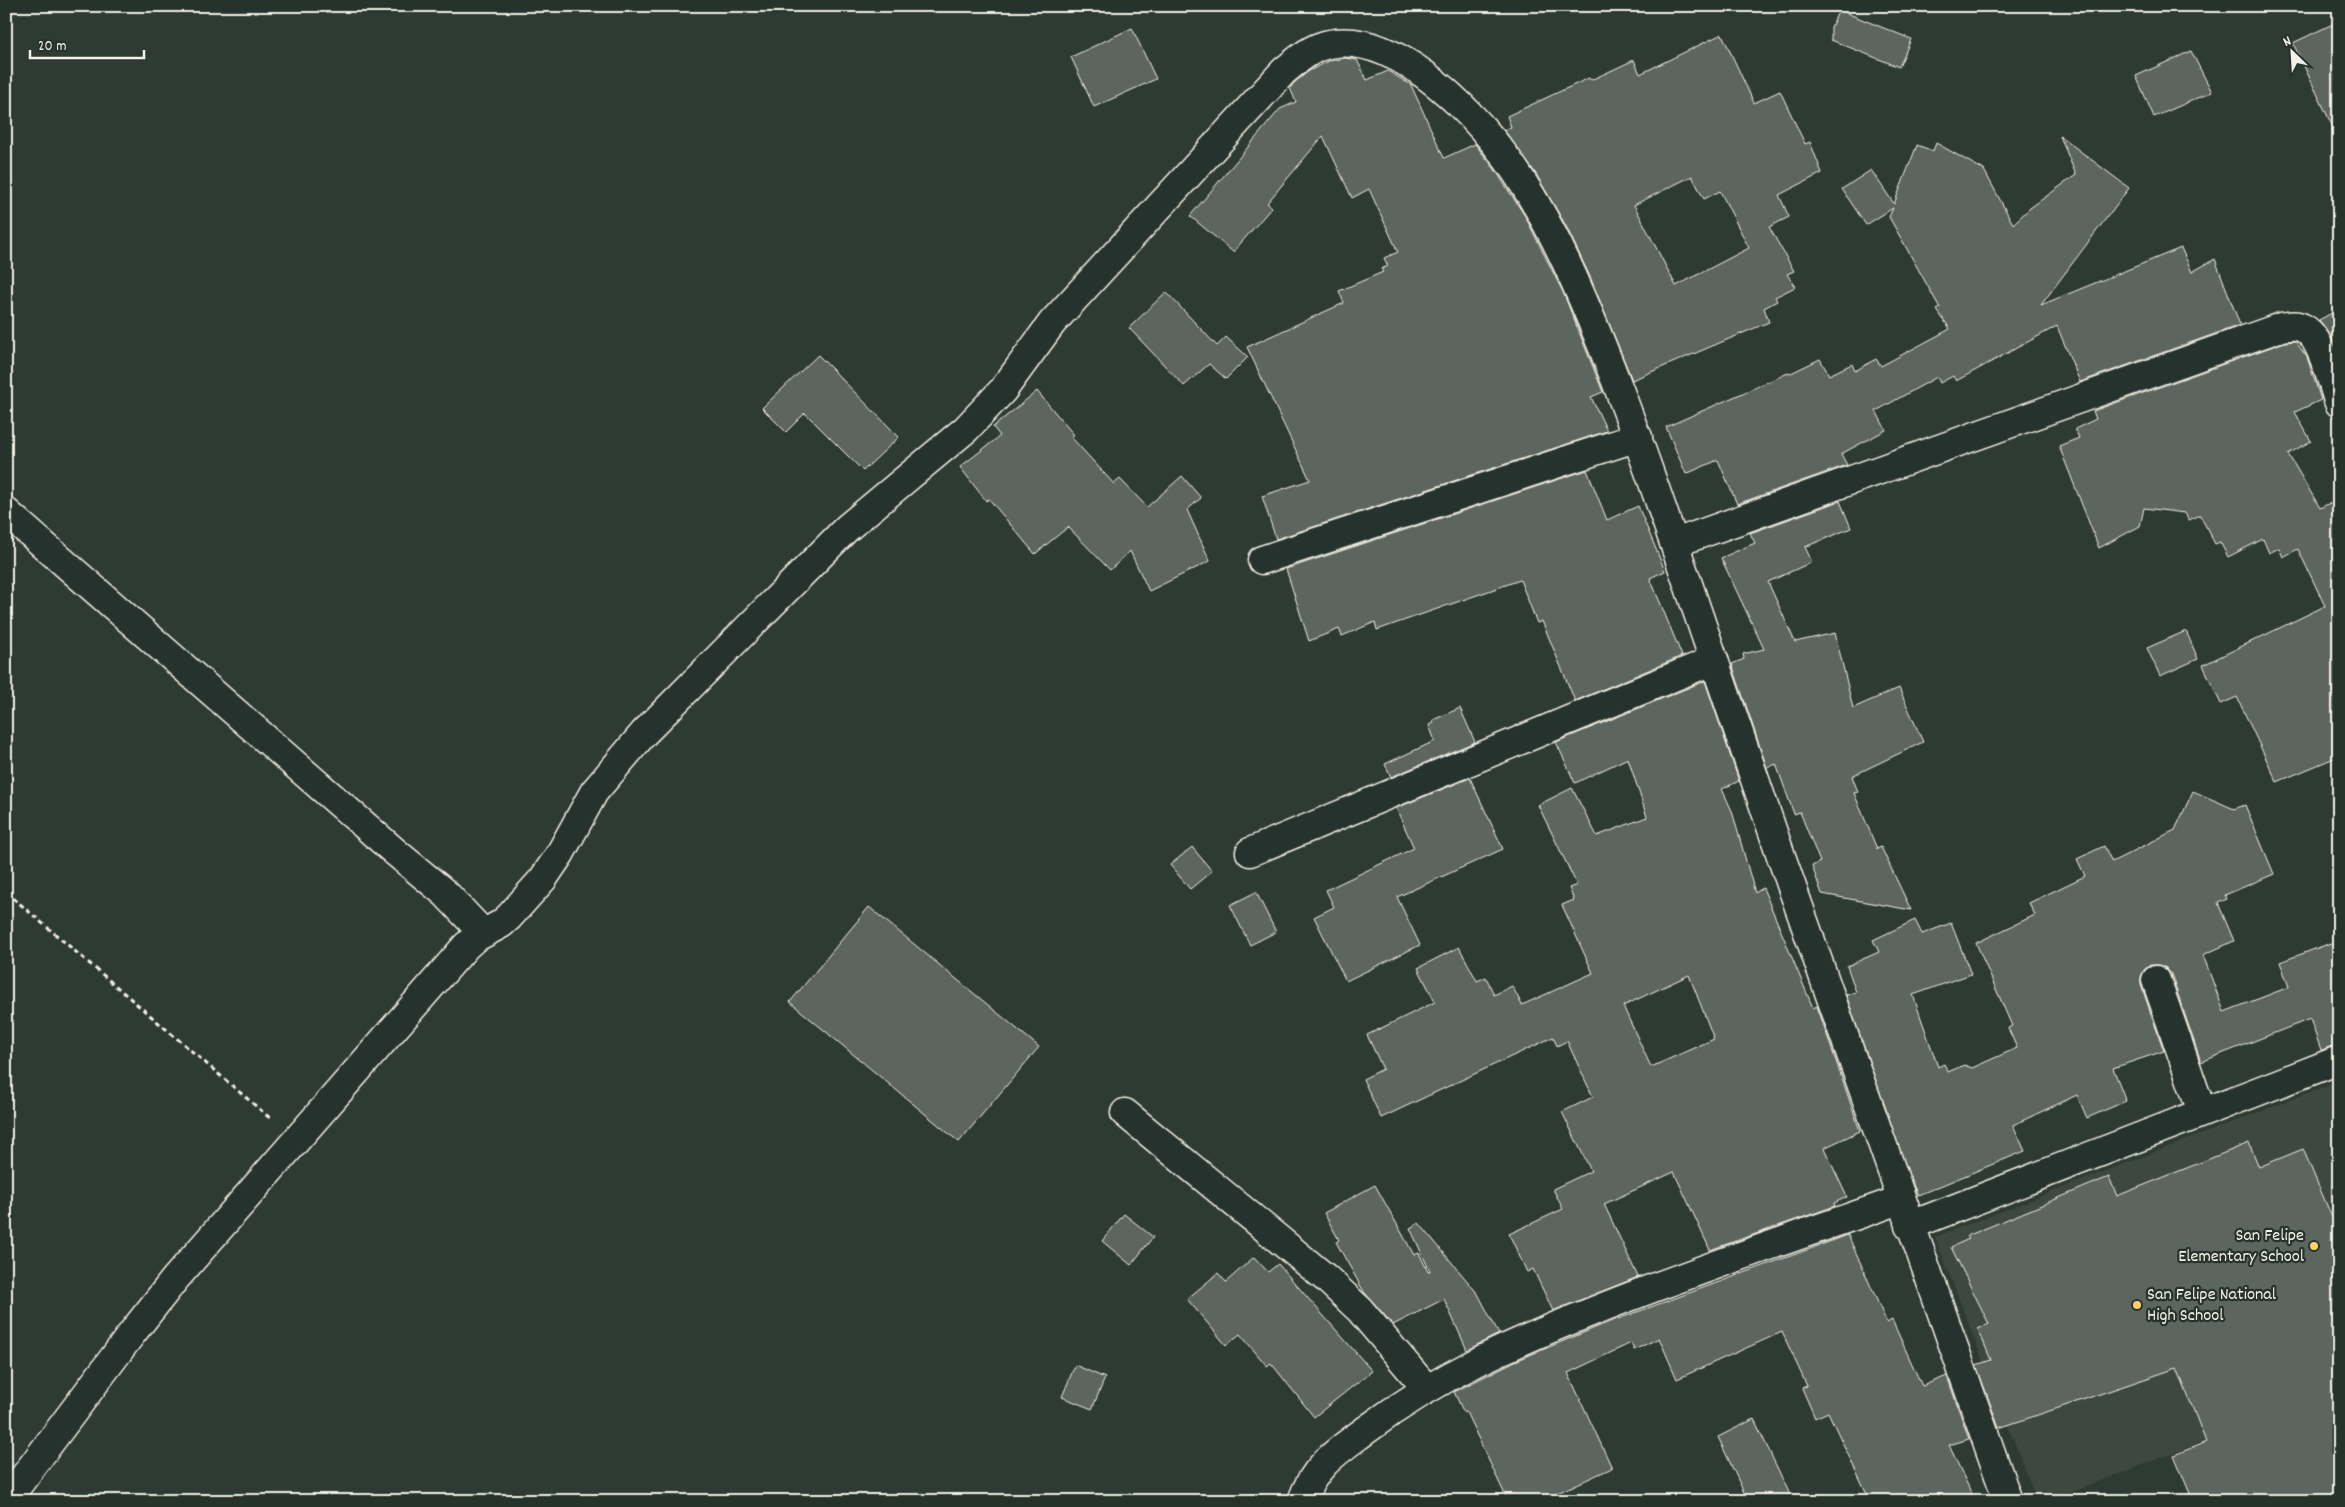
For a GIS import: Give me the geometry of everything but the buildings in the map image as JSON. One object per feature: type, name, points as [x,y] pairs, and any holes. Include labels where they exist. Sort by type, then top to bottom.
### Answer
[{"type":"street","points":[[6,1501],[139,1324],[296,1141],[466,946],[510,917],[543,878],[560,854],[594,792],[644,733],[847,528],[966,429],[1003,390],[1052,323],[1284,71],[1315,48],[1333,43],[1372,48],[1392,56],[1421,72],[1449,93],[1480,124],[1509,161],[1534,202],[1563,255],[1586,303],[1638,437],[1909,1226],[2008,1501]]},
{"type":"street","points":[[1675,543],[2281,327],[2293,325],[2304,328],[2313,335],[2319,344],[2339,403]]},
{"type":"street","points":[[1262,560],[1638,437]]},
{"type":"street","points":[[6,512],[386,844],[446,894],[483,933]]},
{"type":"street","points":[[1250,852],[1714,660]]},
{"type":"street","points":[[2156,980],[2202,1112]]},
{"type":"street","points":[[1909,1226],[2339,1060]]},
{"type":"street","points":[[1125,1112],[1291,1247],[1327,1279],[1360,1310],[1426,1388]]},
{"type":"street","points":[[1302,1501],[1315,1473],[1327,1459],[1426,1388],[1511,1344],[1635,1294],[1900,1200]]},
{"type":"path","points":[[6,892],[296,1141]]},
{"type":"shaded area","name":"San Felipe National High School","points":[[2339,1081],[2339,1389],[2049,1501],[2037,1501],[1935,1237]]},
{"type":"place","name":"San Felipe Elementary School","points":[[2314,1246]]},
{"type":"place","name":"San Felipe National High School","points":[[2137,1305]]}]
